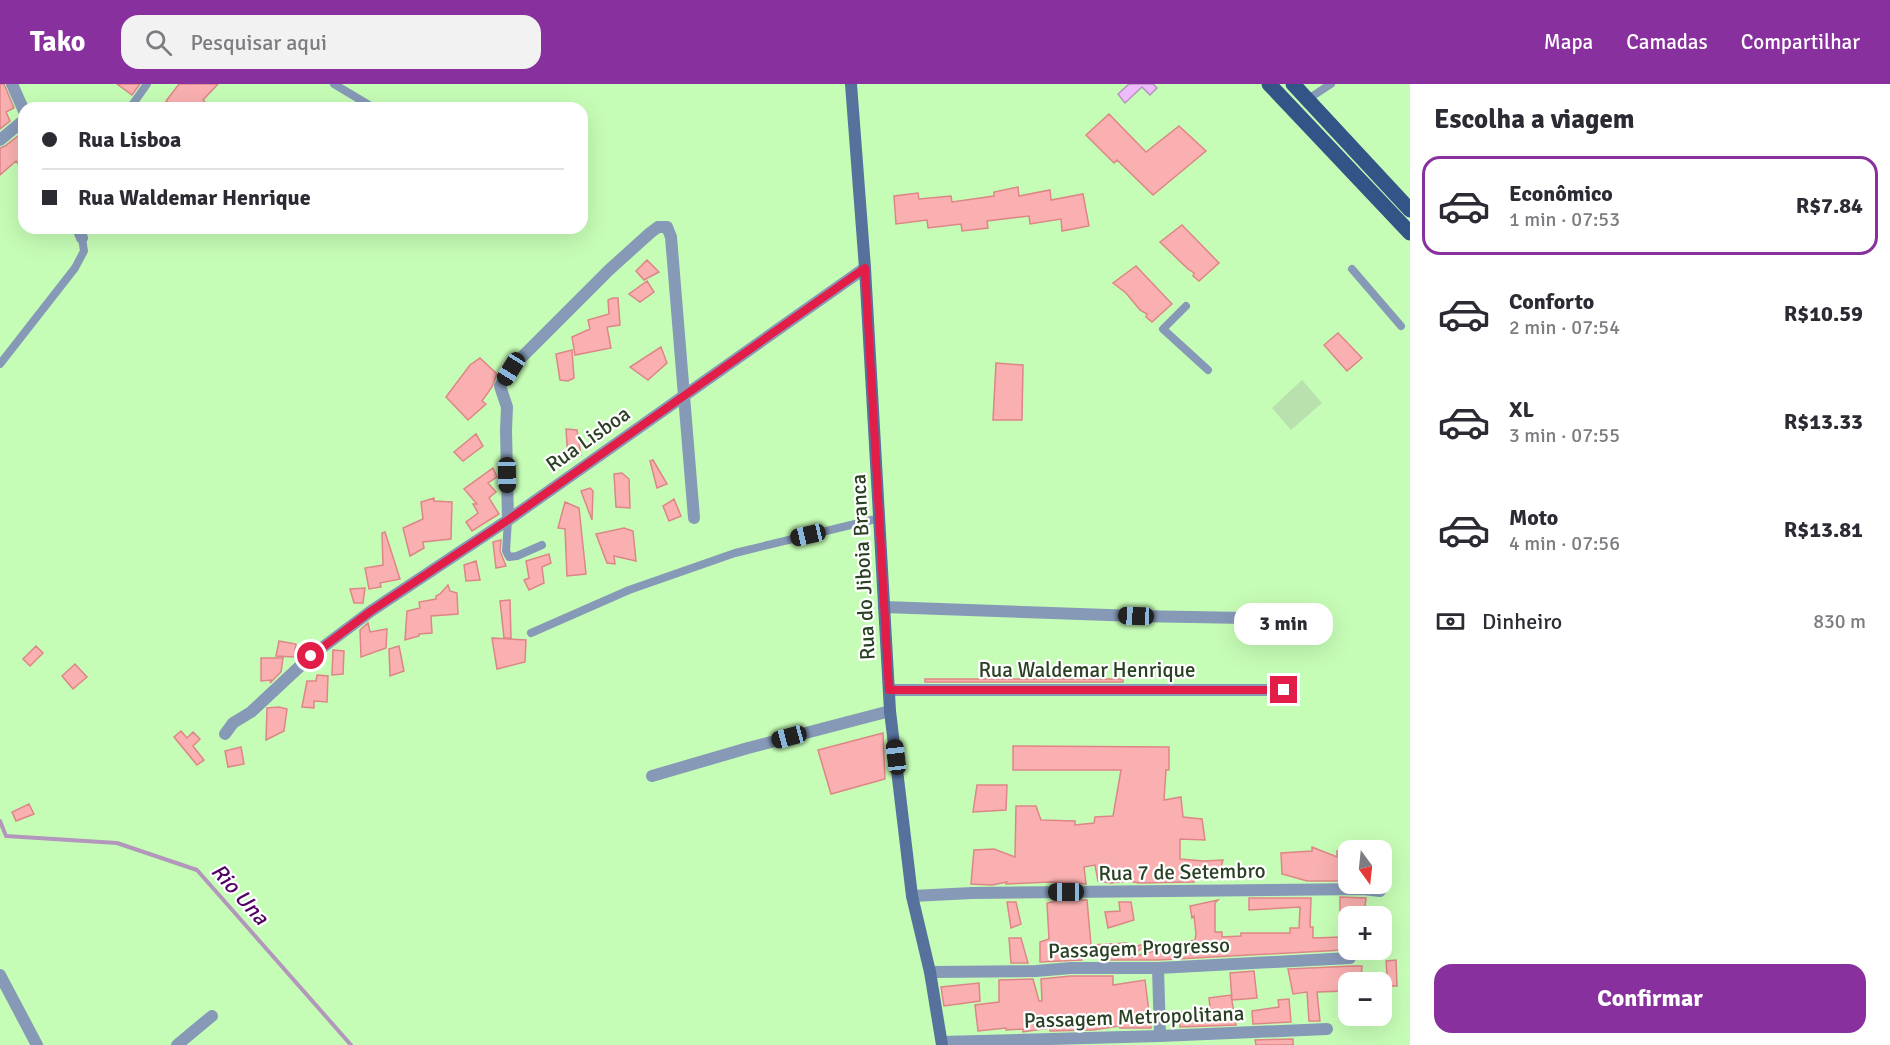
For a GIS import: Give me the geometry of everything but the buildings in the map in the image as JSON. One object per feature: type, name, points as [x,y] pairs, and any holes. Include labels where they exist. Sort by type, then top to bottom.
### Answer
[{"type":"main road","name":"Rua do Jiboia Branca","points":[[851,84],[865,268],[890,711],[912,896],[930,972],[942,1043]]},
{"type":"main road","points":[[1269,84],[1410,233]]},
{"type":"main road","points":[[1293,84],[1410,210]]},
{"type":"street","points":[[12,84],[20,102]]},
{"type":"street","points":[[0,140],[18,125]]},
{"type":"street","points":[[508,520],[507,407],[500,387],[511,369],[609,270],[650,233],[662,226],[667,227],[670,237],[694,518]]},
{"type":"street","name":"Rua Lisboa","points":[[225,734],[233,723],[251,712],[311,656],[371,611],[508,520],[865,268]]},
{"type":"street","points":[[884,608],[1247,618]]},
{"type":"street","name":"Rua Waldemar Henrique","points":[[889,690],[1284,690]]},
{"type":"street","points":[[652,776],[890,711]]},
{"type":"street","name":"Rua 7 de Setembro","points":[[912,896],[1042,892],[1338,889]]},
{"type":"street","name":"Passagem Progresso","points":[[930,972],[1158,968],[1338,959]]},
{"type":"street","points":[[1158,968],[1160,1036]]},
{"type":"street","points":[[0,975],[36,1045]]},
{"type":"street","points":[[177,1045],[212,1016]]},
{"type":"street","name":"Passagem Metropolitana","points":[[942,1043],[1105,1041],[1160,1036],[1327,1029]]},
{"type":"lane","points":[[134,102],[147,84]]},
{"type":"lane","points":[[334,84],[364,102]]},
{"type":"lane","points":[[1308,99],[1331,84]]},
{"type":"lane","points":[[0,364],[75,268],[84,251],[80,234]]},
{"type":"lane","points":[[1352,269],[1401,326]]},
{"type":"lane","points":[[1186,306],[1163,329],[1208,370]]},
{"type":"lane","points":[[531,633],[629,590],[735,553],[880,518]]},
{"type":"lane","points":[[508,520],[506,551],[509,557],[517,556],[542,544]]},
{"type":"green space","points":[[1302,380],[1322,403],[1291,430],[1272,408]]},
{"type":"shaded area","points":[[1129,84],[1153,84],[1157,88],[1150,95],[1142,87],[1125,103],[1118,94]]},
{"type":"waterway","name":"Rio Una","points":[[0,821],[6,836],[117,843],[197,870],[351,1045]]},
{"type":"route","points":[[311,656],[371,611],[508,520],[865,268],[889,690],[1284,690]]}]
